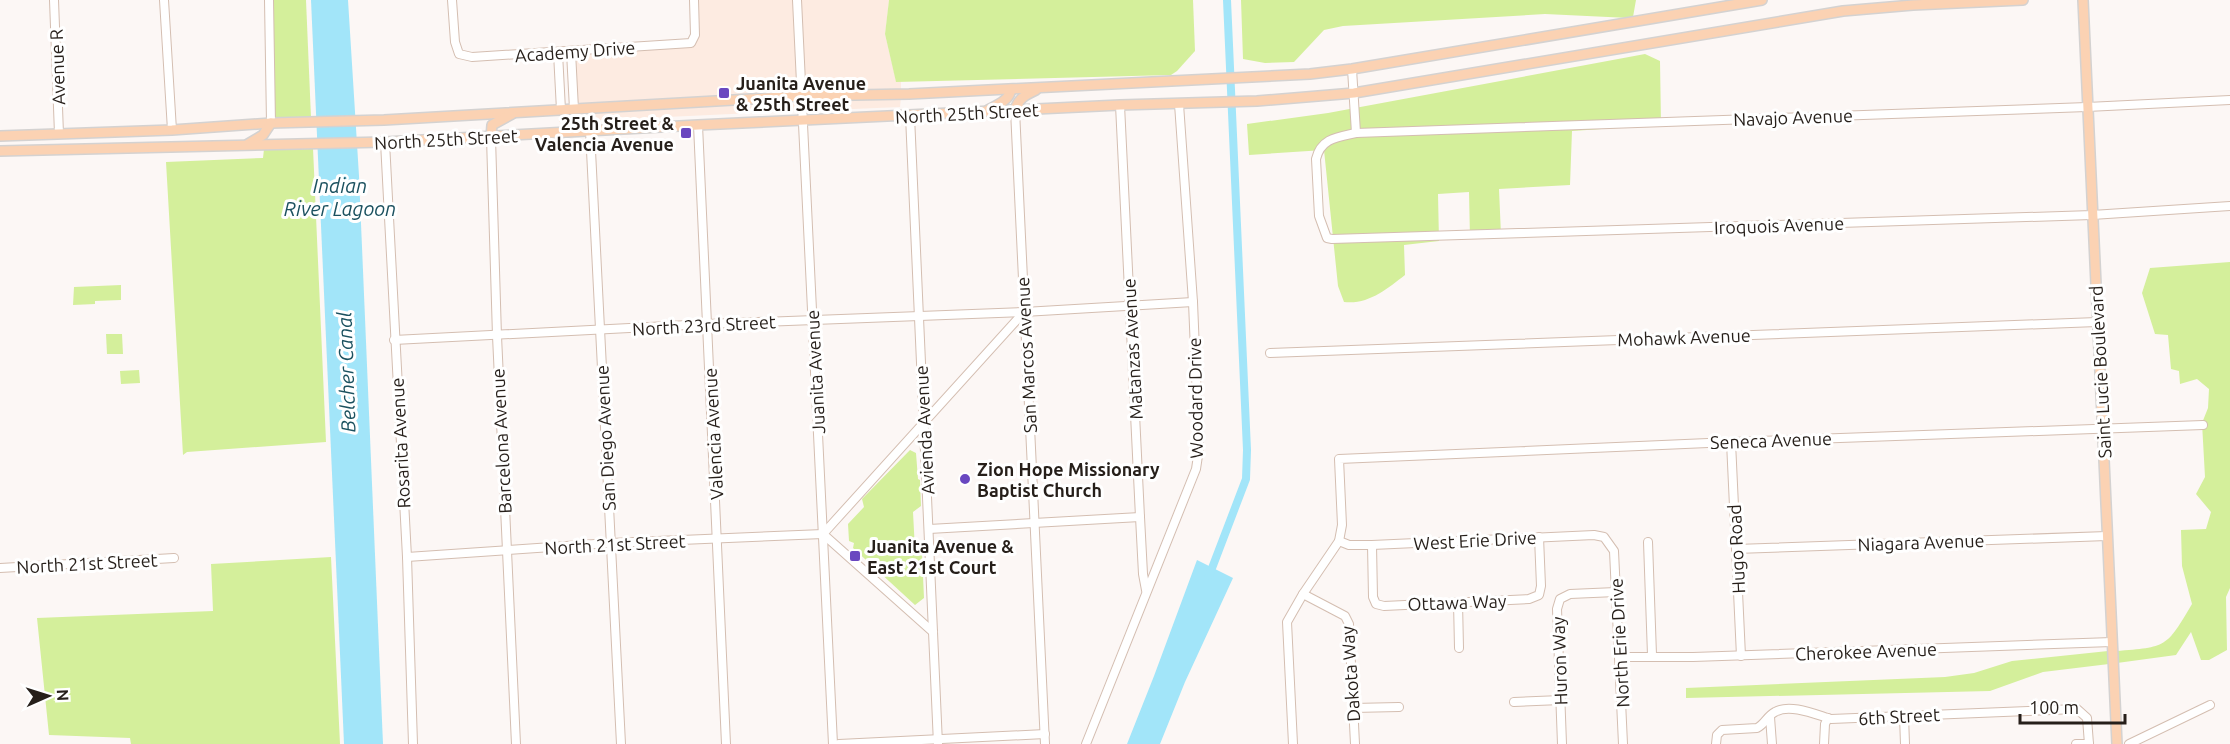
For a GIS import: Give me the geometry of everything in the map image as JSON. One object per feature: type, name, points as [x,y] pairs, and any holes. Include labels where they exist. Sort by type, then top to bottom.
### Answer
[{"type":"main road","name":"North 25th Street","points":[[0,136],[172,130],[802,96],[1011,89],[1352,69],[1762,0]]},
{"type":"main road","name":"North 25th Street","points":[[0,151],[491,138],[698,125],[1120,105],[1257,101],[1354,93],[1843,11],[2023,0]]},
{"type":"main road","name":"Saint Lucie Boulevard","points":[[2084,0],[2117,744]]},
{"type":"main road","points":[[1015,110],[1018,102],[1025,95],[1046,87]]},
{"type":"main road","points":[[983,112],[1006,99],[1011,89]]},
{"type":"main road","points":[[491,138],[492,125],[514,112]]},
{"type":"main road","points":[[246,146],[263,135],[272,123]]},
{"type":"street","name":"Avenue R","points":[[54,0],[59,134]]},
{"type":"street","points":[[164,0],[172,130]]},
{"type":"street","points":[[269,0],[272,123]]},
{"type":"street","name":"Academy Drive","points":[[452,0],[455,42],[459,54],[472,57],[691,43],[695,35],[694,0]]},
{"type":"street","name":"Juanita Avenue","points":[[797,0],[833,744]]},
{"type":"street","points":[[571,52],[574,109]]},
{"type":"street","points":[[558,53],[561,110]]},
{"type":"street","points":[[1352,69],[1356,133]]},
{"type":"street","name":"Navajo Avenue","points":[[1327,238],[1319,216],[1316,159],[1319,149],[1328,139],[1356,133],[2230,100]]},
{"type":"street","name":"Woodard Drive","points":[[1086,744],[1196,469],[1199,449],[1193,302],[1179,104]]},
{"type":"street","name":"Matanzas Avenue","points":[[1120,105],[1143,574],[1146,591]]},
{"type":"street","name":"San Marcos Avenue","points":[[1015,110],[1023,312],[1046,744]]},
{"type":"street","name":"Avienda Avenue","points":[[910,116],[938,742]]},
{"type":"street","name":"Valencia Avenue","points":[[698,125],[726,744]]},
{"type":"street","name":"San Diego Avenue","points":[[590,131],[621,744]]},
{"type":"street","name":"Barcelona Avenue","points":[[491,138],[497,336],[516,744]]},
{"type":"street","name":"Rosarita Avenue","points":[[385,142],[413,744]]},
{"type":"street","name":"Iroquois Avenue","points":[[1327,238],[2092,215],[2230,206]]},
{"type":"street","name":"North 23rd Street","points":[[394,340],[708,324],[1023,312],[1193,302]]},
{"type":"street","points":[[933,632],[823,534],[1023,312]]},
{"type":"street","name":"Mohawk Avenue","points":[[1270,353],[2097,322]]},
{"type":"street","name":"Seneca Avenue","points":[[1339,541],[1342,525],[1340,459],[2203,424]]},
{"type":"street","name":"Hugo Road","points":[[1731,442],[1741,656]]},
{"type":"street","points":[[929,529],[1140,517]]},
{"type":"street","name":"North 21st Street","points":[[406,557],[610,543],[823,534]]},
{"type":"street","name":"West Erie Drive","points":[[1339,541],[1349,545],[1372,545],[1594,535],[1604,537],[1609,543]]},
{"type":"street","name":"Niagara Avenue","points":[[1736,549],[2107,536]]},
{"type":"street","name":"Ottawa Way","points":[[1372,545],[1373,597],[1376,603],[1384,606],[1529,599],[1539,595],[1541,586],[1539,537]]},
{"type":"street","points":[[1293,744],[1287,622],[1339,541]]},
{"type":"street","points":[[1648,542],[1652,656]]},
{"type":"street","name":"North Erie Drive","points":[[1609,543],[1614,551],[1623,744]]},
{"type":"street","name":"North 21st Street","points":[[0,568],[174,558]]},
{"type":"street","name":"Huron Way","points":[[1562,744],[1557,609],[1560,599],[1570,594],[1616,592]]},
{"type":"street","name":"Dakota Way","points":[[1303,594],[1345,616],[1349,624],[1354,744]]},
{"type":"street","points":[[1458,602],[1459,648]]},
{"type":"street","name":"Cherokee Avenue","points":[[1620,657],[1741,656],[2112,642]]},
{"type":"street","points":[[1514,702],[1561,700]]},
{"type":"street","points":[[2129,744],[2210,705]]},
{"type":"street","points":[[1353,708],[1399,707]]},
{"type":"street","name":"6th Street","points":[[1716,744],[1717,735],[1722,730],[1757,728],[1778,710],[1804,710],[1828,718],[2078,709],[2087,718],[2088,744]]},
{"type":"street","points":[[1904,716],[1905,744]]},
{"type":"street","points":[[1770,717],[1772,744]]},
{"type":"street","points":[[1824,744],[1825,724],[1828,718]]},
{"type":"street","points":[[839,744],[938,742],[1045,734]]},
{"type":"street","points":[[2076,744],[2088,744]]},
{"type":"shaded area","points":[[698,0],[793,0],[798,93],[578,105],[575,55],[694,47],[699,35]]},
{"type":"shaded area","points":[[801,0],[889,0],[885,34],[896,81],[901,82],[901,90],[806,93]]},
{"type":"shaded area","points":[[901,97],[900,107],[807,111],[807,100]]},
{"type":"shaded area","points":[[799,100],[799,111],[559,122],[559,113]]},
{"type":"green space","points":[[273,0],[306,0],[311,118],[275,119]]},
{"type":"green space","points":[[889,0],[1193,0],[1195,51],[1171,75],[896,82],[885,34]]},
{"type":"green space","points":[[1241,0],[1636,0],[1633,17],[1629,18],[1545,14],[1343,26],[1324,30],[1294,62],[1265,63],[1243,59]]},
{"type":"green space","points":[[1645,54],[1660,61],[1661,125],[1572,131],[1570,185],[1499,189],[1501,235],[1470,238],[1469,192],[1438,194],[1439,241],[1404,245],[1405,275],[1377,295],[1361,301],[1344,302],[1338,286],[1324,150],[1249,155],[1247,124],[1328,113]]},
{"type":"green space","points":[[313,148],[326,442],[187,452],[183,455],[166,162],[263,158],[264,149]]},
{"type":"green space","points":[[2230,262],[2230,588],[2226,597],[2227,650],[2209,660],[2201,660],[2191,632],[2176,655],[2117,663],[2116,651],[2156,646],[2170,637],[2192,604],[2182,566],[2181,530],[2206,529],[2211,512],[2196,494],[2205,477],[2202,423],[2208,408],[2209,389],[2197,379],[2180,384],[2179,371],[2171,369],[2168,335],[2155,334],[2142,293],[2150,268]]},
{"type":"green space","points":[[121,285],[121,300],[73,305],[74,287]]},
{"type":"green space","points":[[106,334],[122,334],[123,354],[107,354]]},
{"type":"green space","points":[[139,370],[140,383],[121,384],[120,371]]},
{"type":"green space","points":[[910,450],[916,453],[918,479],[920,480],[921,506],[913,512],[915,550],[922,554],[924,598],[915,605],[853,548],[854,543],[849,541],[848,524],[864,507],[862,499]]},
{"type":"green space","points":[[331,557],[340,744],[131,744],[130,738],[49,735],[37,618],[213,611],[211,564]]},
{"type":"green space","points":[[2108,651],[2109,664],[2043,672],[1990,691],[1686,698],[1686,688],[1945,677],[1974,673],[2012,661]]},
{"type":"water","name":"Indian River Lagoon","points":[[311,0],[348,0],[359,176],[383,744],[344,744]]},
{"type":"water","points":[[1197,560],[1233,578],[1185,682],[1160,744],[1127,744],[1154,676]]},
{"type":"waterway","points":[[1209,576],[1246,479],[1247,450],[1227,0]]},
{"type":"place","name":"Juanita Avenue & 25th Street","points":[[724,93]]},
{"type":"place","name":"25th Street & Valencia Avenue","points":[[686,133]]},
{"type":"place","name":"Zion Hope Missionary Baptist Church","points":[[965,479]]},
{"type":"place","name":"Juanita Avenue & East 21st Court","points":[[855,556]]},
{"type":"water label","name":"Belcher Canal","points":[[346,372]]}]
